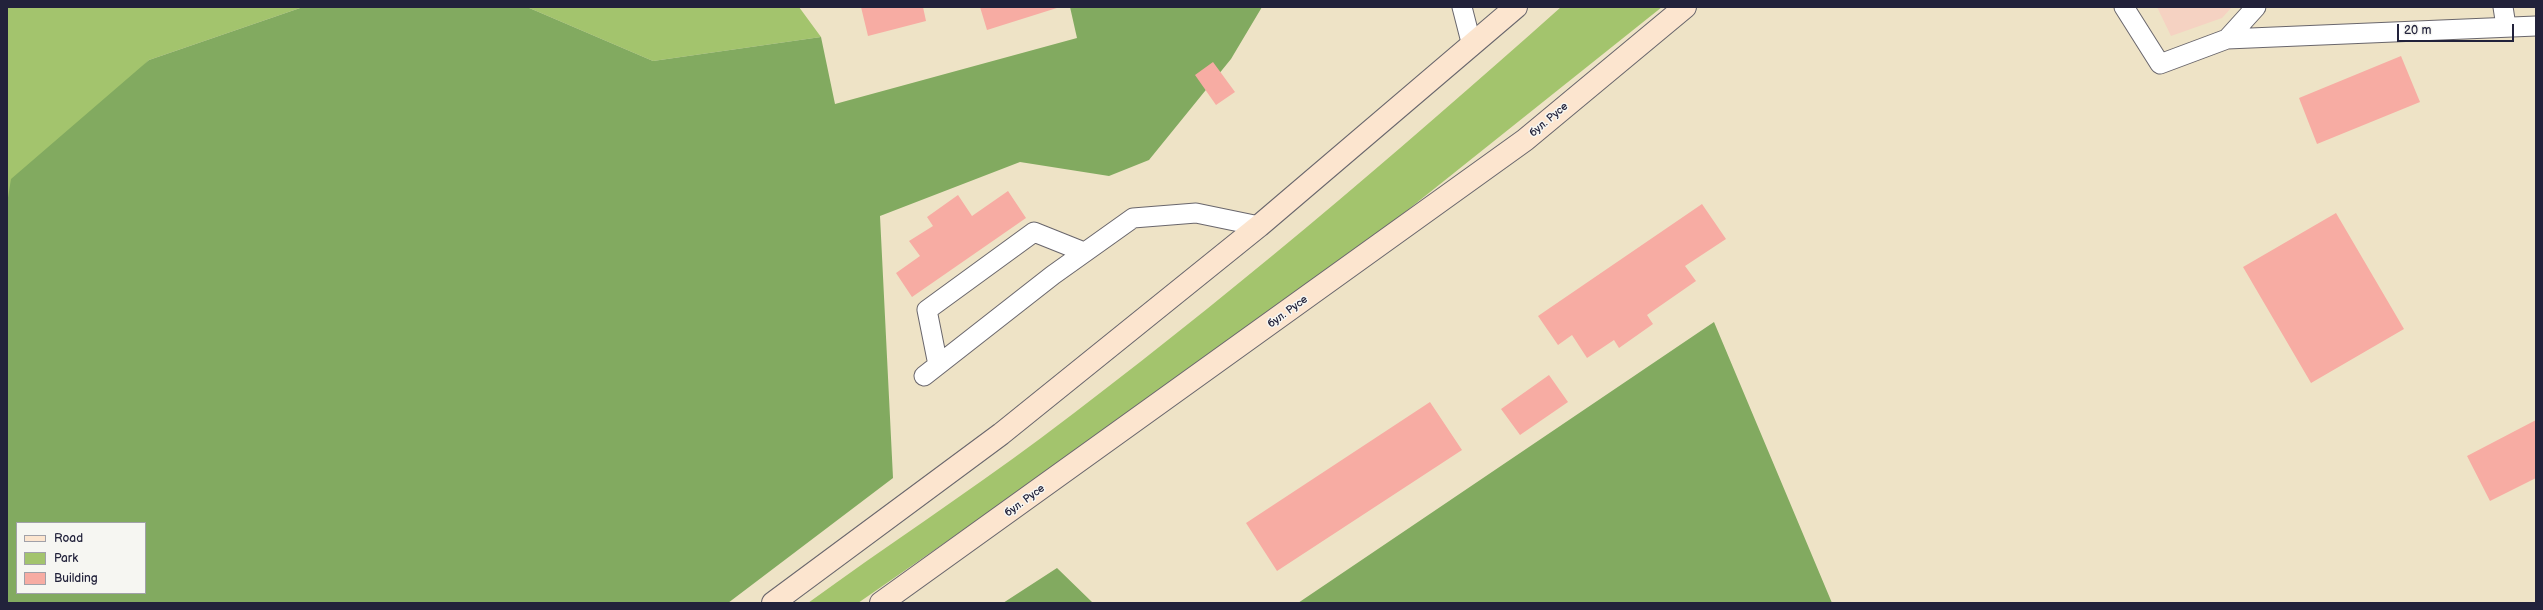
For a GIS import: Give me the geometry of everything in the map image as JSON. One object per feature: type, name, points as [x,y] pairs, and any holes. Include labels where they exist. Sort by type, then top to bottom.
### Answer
[{"type":"main road","points":[[773,603],[1001,434],[1259,226],[1516,7]]},
{"type":"main road","name":"бул. Русе","points":[[881,603],[1525,140],[1685,7]]},
{"type":"lane","points":[[1462,7],[1472,46]]},
{"type":"lane","points":[[2124,7],[2160,64],[2227,39],[2506,26],[2536,26]]},
{"type":"lane","points":[[2227,39],[2256,7]]},
{"type":"lane","points":[[2503,7],[2506,26]]},
{"type":"lane","points":[[1084,252],[1034,232],[927,310],[931,370],[1084,252],[1132,218],[1196,214],[1259,226]]},
{"type":"shaded area","points":[[2157,7],[2232,7],[2222,18],[2171,36]]},
{"type":"green space","points":[[7,7],[303,7],[149,60],[7,204]]},
{"type":"green space","points":[[303,7],[527,7],[653,61],[821,37],[835,104],[1077,38],[1070,7],[1262,7],[1231,59],[1149,160],[1109,176],[1020,162],[880,216],[893,478],[728,603],[7,603],[7,204],[11,179],[149,60]]},
{"type":"green space","points":[[527,7],[799,7],[821,37],[653,61]]},
{"type":"green space","points":[[1561,7],[1662,7],[1380,232],[1064,460],[858,603],[808,603],[1041,438],[1174,335],[1370,174]]},
{"type":"green space","points":[[1714,322],[1832,603],[1298,603]]},
{"type":"green space","points":[[1057,568],[1093,603],[1003,603]]},
{"type":"building","points":[[861,7],[923,7],[926,21],[868,36]]},
{"type":"building","points":[[980,7],[1060,7],[987,30]]},
{"type":"building","points":[[2401,56],[2420,102],[2317,144],[2299,98]]},
{"type":"building","points":[[1213,62],[1235,92],[1216,105],[1195,75]]},
{"type":"building","points":[[1008,191],[1026,218],[912,297],[896,273],[920,256],[909,241],[933,226],[927,217],[958,195],[972,216]]},
{"type":"building","points":[[1702,204],[1726,239],[1685,266],[1696,281],[1647,315],[1653,324],[1619,348],[1614,340],[1587,358],[1572,335],[1558,345],[1538,316]]},
{"type":"building","points":[[2336,213],[2404,329],[2311,383],[2243,267]]},
{"type":"building","points":[[1549,375],[1568,402],[1520,435],[1501,409]]},
{"type":"building","points":[[1430,402],[1462,450],[1277,571],[1246,523]]},
{"type":"building","points":[[2536,420],[2536,478],[2490,501],[2467,456]]}]
